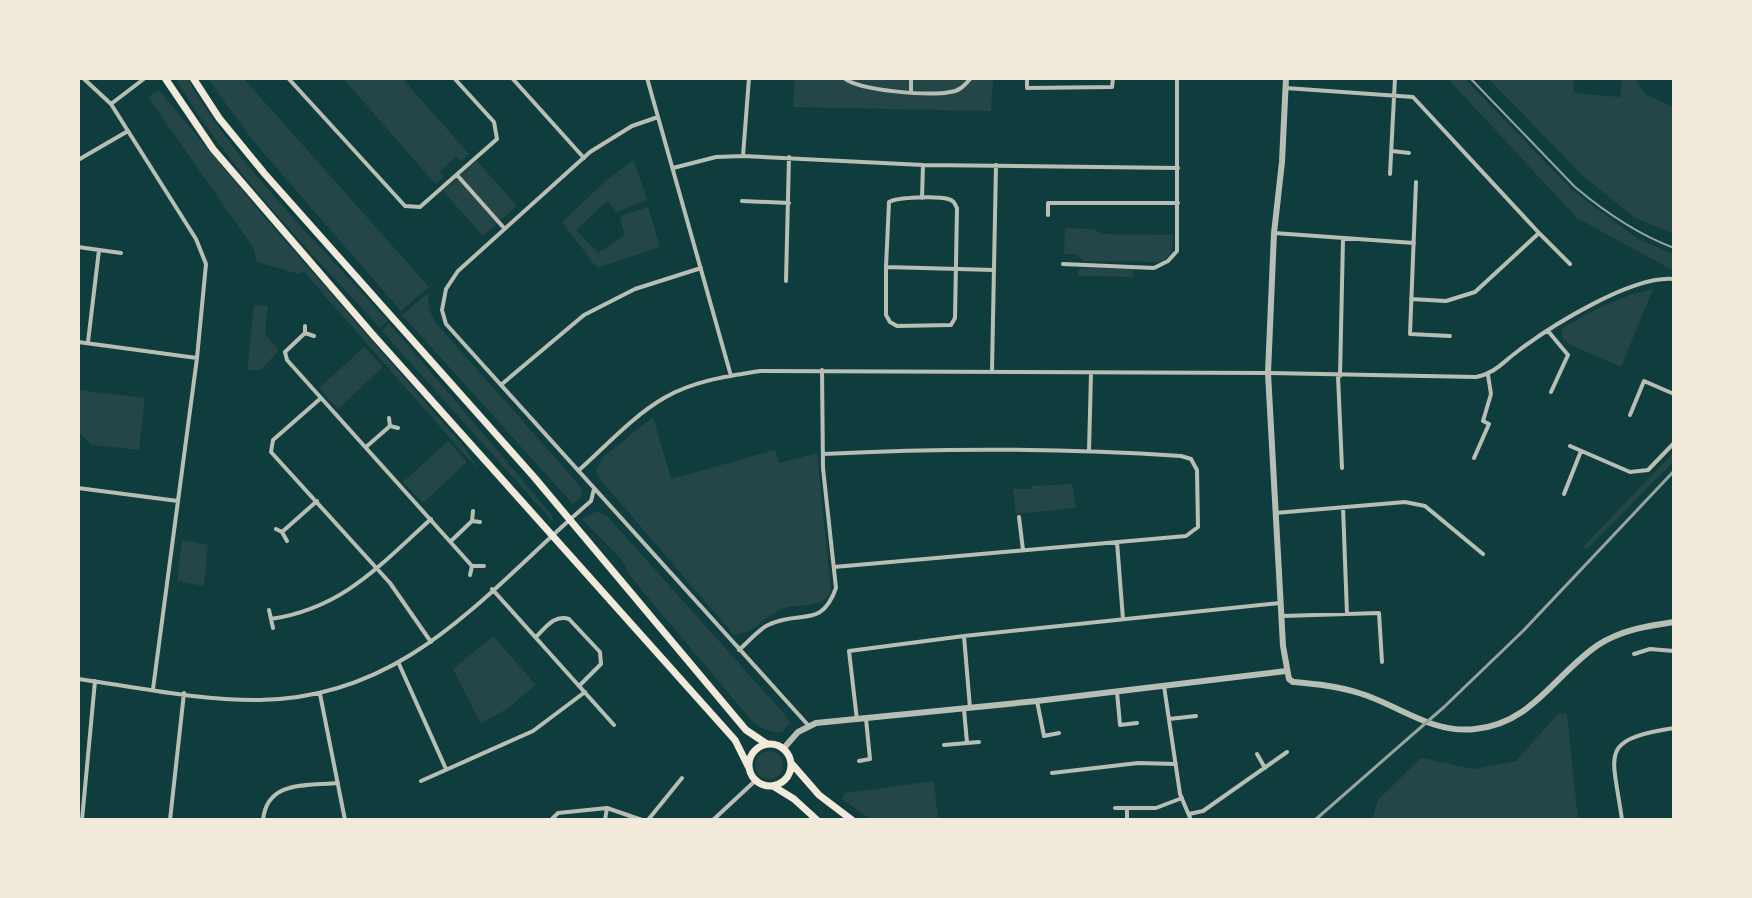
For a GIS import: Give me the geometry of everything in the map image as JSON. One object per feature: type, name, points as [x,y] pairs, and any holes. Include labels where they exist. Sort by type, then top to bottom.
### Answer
[{"type":"highway","points":[[165,78],[213,149],[374,336],[735,740],[756,780],[794,799],[817,820]]},
{"type":"highway","points":[[193,78],[219,118],[264,173],[569,519],[734,717],[746,730],[767,744],[783,749],[819,795],[844,820]]},
{"type":"highway","points":[[749,768],[749,761],[756,750],[767,744]]},
{"type":"highway","points":[[773,786],[785,780],[791,762]]},
{"type":"highway","points":[[819,795],[852,820]]},
{"type":"street","points":[[83,78],[111,104],[129,131],[202,251],[206,277],[153,689]]},
{"type":"street","points":[[111,104],[145,78]]},
{"type":"street","points":[[288,78],[405,206],[420,207],[497,139],[494,122],[454,78]]},
{"type":"street","points":[[512,78],[584,158]]},
{"type":"street","points":[[647,78],[731,376]]},
{"type":"street","points":[[743,156],[749,78]]},
{"type":"street","points":[[844,78],[849,83],[869,89],[911,92],[950,92],[963,87],[971,78]]},
{"type":"street","points":[[911,78],[911,92]]},
{"type":"street","points":[[1027,78],[1027,88],[1112,87],[1113,78]]},
{"type":"street","points":[[1063,264],[1154,268],[1168,261],[1177,251],[1177,78]]},
{"type":"street","points":[[1286,78],[1282,162],[1274,233],[1268,373],[1286,671],[1293,682],[1361,694],[1412,718],[1447,729],[1487,727],[1517,716],[1538,701],[1601,643],[1628,631],[1674,622]]},
{"type":"street","points":[[1390,174],[1395,78]]},
{"type":"street","points":[[1286,88],[1413,97],[1570,264]]},
{"type":"street","points":[[658,117],[632,126],[584,158],[504,228],[458,271],[446,289],[442,310],[446,324],[808,725]]},
{"type":"street","points":[[78,160],[129,131]]},
{"type":"street","points":[[1392,151],[1409,153]]},
{"type":"street","points":[[673,168],[716,157],[743,156],[923,165],[1178,168]]},
{"type":"street","points":[[786,281],[789,157]]},
{"type":"street","points":[[922,198],[923,165]]},
{"type":"street","points":[[992,372],[996,165]]},
{"type":"street","points":[[457,175],[504,228]]},
{"type":"street","points":[[1416,182],[1410,334],[1450,336]]},
{"type":"street","points":[[897,198],[922,198],[948,198],[955,203],[955,318],[951,325],[897,326],[887,319],[889,202],[897,198]]},
{"type":"street","points":[[742,201],[789,203]]},
{"type":"street","points":[[1048,215],[1048,203],[1178,203]]},
{"type":"street","points":[[1274,233],[1414,243]]},
{"type":"street","points":[[1411,299],[1446,301],[1475,292],[1539,233]]},
{"type":"street","points":[[1342,468],[1339,376],[1343,239]]},
{"type":"street","points":[[78,247],[121,253]]},
{"type":"street","points":[[88,344],[99,250]]},
{"type":"street","points":[[886,267],[994,270]]},
{"type":"street","points":[[502,384],[584,315],[635,289],[701,268]]},
{"type":"street","points":[[579,470],[663,398],[684,388],[731,376],[760,371],[822,370],[1488,375],[1519,350],[1585,308],[1650,280],[1674,279]]},
{"type":"street","points":[[305,326],[305,333],[285,352],[287,360],[472,566],[484,566]]},
{"type":"street","points":[[1548,331],[1568,355],[1551,392]]},
{"type":"street","points":[[305,333],[314,336]]},
{"type":"street","points":[[78,342],[197,358]]},
{"type":"street","points":[[739,651],[766,626],[819,614],[830,603],[836,588],[823,454],[822,370]]},
{"type":"street","points":[[1089,451],[1091,372]]},
{"type":"street","points":[[1474,458],[1489,424],[1483,421],[1491,394],[1488,375]]},
{"type":"street","points":[[1630,415],[1644,381],[1674,394]]},
{"type":"street","points":[[321,398],[273,440],[271,452],[390,583],[431,642]]},
{"type":"street","points":[[389,418],[390,426]]},
{"type":"street","points":[[366,447],[390,426]]},
{"type":"street","points":[[390,426],[398,428]]},
{"type":"street","points":[[1570,446],[1630,472],[1648,470],[1674,443]]},
{"type":"street","points":[[823,454],[1089,451],[1191,459],[1197,470],[1198,527],[1186,536],[834,567]]},
{"type":"street","points":[[1564,494],[1581,451]]},
{"type":"street","points":[[78,488],[178,501]]},
{"type":"street","points":[[78,679],[256,700],[320,694],[362,682],[399,664],[431,642],[591,501],[594,489]]},
{"type":"street","points":[[282,532],[317,501]]},
{"type":"street","points":[[1275,513],[1405,502],[1425,506],[1483,554]]},
{"type":"street","points":[[1343,507],[1347,614]]},
{"type":"street","points":[[451,541],[472,521],[473,511]]},
{"type":"street","points":[[1019,517],[1023,550]]},
{"type":"street","points":[[271,619],[310,610],[346,594],[431,519]]},
{"type":"street","points":[[472,521],[480,522]]},
{"type":"street","points":[[276,529],[287,541]]},
{"type":"street","points":[[1117,542],[1123,619]]},
{"type":"street","points":[[470,575],[472,566]]},
{"type":"street","points":[[492,589],[614,725]]},
{"type":"street","points":[[859,761],[870,759],[849,651],[1282,603]]},
{"type":"street","points":[[269,610],[273,628]]},
{"type":"street","points":[[1282,616],[1379,613],[1382,662]]},
{"type":"street","points":[[535,637],[556,618],[563,617],[569,619],[600,652],[601,664],[579,686]]},
{"type":"street","points":[[964,636],[967,743]]},
{"type":"street","points":[[1649,640],[1650,649]]},
{"type":"street","points":[[1634,654],[1650,649],[1674,651]]},
{"type":"street","points":[[399,664],[446,769]]},
{"type":"street","points":[[783,749],[808,725],[1286,671]]},
{"type":"street","points":[[82,820],[95,681]]},
{"type":"street","points":[[1164,686],[1182,798],[1190,817],[1287,752]]},
{"type":"street","points":[[421,781],[533,731],[585,692]]},
{"type":"street","points":[[1117,692],[1120,725],[1137,723]]},
{"type":"street","points":[[170,820],[184,693]]},
{"type":"street","points":[[320,694],[345,820]]},
{"type":"street","points":[[1037,701],[1044,736],[1059,733]]},
{"type":"street","points":[[1169,719],[1196,716]]},
{"type":"street","points":[[1622,820],[1613,757],[1621,742],[1639,733],[1674,728]]},
{"type":"street","points":[[944,745],[979,742]]},
{"type":"street","points":[[1257,754],[1265,768]]},
{"type":"street","points":[[1052,773],[1138,763],[1176,764]]},
{"type":"street","points":[[648,820],[682,778]]},
{"type":"street","points":[[713,820],[756,780]]},
{"type":"street","points":[[263,820],[266,803],[278,791],[338,783]]},
{"type":"street","points":[[1115,808],[1156,808],[1182,798]]},
{"type":"street","points":[[551,820],[558,813],[607,808],[642,820]]},
{"type":"street","points":[[605,820],[607,808]]},
{"type":"street","points":[[1127,808],[1127,820]]},
{"type":"shaded area","points":[[175,78],[187,78],[255,174],[388,321],[380,328],[245,177]]},
{"type":"shaded area","points":[[207,78],[243,78],[429,287],[401,311],[254,142]]},
{"type":"shaded area","points":[[343,78],[402,78],[469,154],[461,161],[456,157],[440,171],[444,177],[435,184]]},
{"type":"shaded area","points":[[795,78],[993,78],[991,111],[793,107]]},
{"type":"shaded area","points":[[1447,78],[1464,78],[1573,191],[1638,239],[1674,254],[1674,271],[1577,218]]},
{"type":"shaded area","points":[[1488,78],[1573,79],[1574,93],[1620,97],[1622,78],[1635,78],[1645,94],[1674,107],[1674,234],[1635,218],[1581,174]]},
{"type":"shaded area","points":[[159,90],[261,213],[466,449],[479,471],[303,271],[299,274],[257,262],[253,247],[148,97]]},
{"type":"shaded area","points":[[634,160],[647,200],[617,212],[607,201],[576,230],[598,253],[625,235],[620,219],[623,215],[648,207],[660,247],[597,268],[562,222],[609,178]]},
{"type":"shaded area","points":[[477,161],[517,206],[483,236],[443,191]]},
{"type":"shaded area","points":[[1065,228],[1093,229],[1103,234],[1173,235],[1172,249],[1167,258],[1158,262],[1083,261],[1077,254],[1064,254]]},
{"type":"shaded area","points":[[1080,268],[1133,269],[1133,277],[1077,276]]},
{"type":"shaded area","points":[[1653,289],[1621,367],[1562,338],[1562,329],[1583,316],[1617,300]]},
{"type":"shaded area","points":[[428,293],[429,309],[435,322],[580,486],[582,496],[573,504],[402,315]]},
{"type":"shaded area","points":[[254,305],[268,306],[265,334],[279,350],[261,370],[247,370]]},
{"type":"shaded area","points":[[389,323],[552,515],[553,522],[382,331]]},
{"type":"shaded area","points":[[364,347],[383,367],[338,409],[319,388]]},
{"type":"shaded area","points":[[78,390],[145,398],[139,450],[92,445],[78,431]]},
{"type":"shaded area","points":[[653,417],[671,479],[775,450],[779,463],[817,453],[831,590],[828,596],[818,603],[785,608],[748,631],[734,635],[599,478],[596,470],[603,457]]},
{"type":"shaded area","points":[[448,441],[467,462],[423,503],[403,482]]},
{"type":"shaded area","points":[[1674,452],[1674,461],[1587,549],[1583,547]]},
{"type":"shaded area","points":[[1072,484],[1076,508],[1016,514],[1013,489]]},
{"type":"shaded area","points":[[597,511],[607,516],[786,716],[789,723],[782,732],[765,729],[751,720],[631,577],[622,560],[582,519]]},
{"type":"shaded area","points":[[182,540],[208,545],[204,586],[177,581]]},
{"type":"shaded area","points":[[493,636],[536,685],[508,708],[481,724],[453,669]]},
{"type":"shaded area","points":[[1567,713],[1578,820],[1372,820],[1378,800],[1421,758],[1474,769],[1516,761],[1558,714]]},
{"type":"shaded area","points":[[769,751],[779,755],[783,765],[779,775],[769,779],[759,775],[755,765],[759,755]]},
{"type":"shaded area","points":[[934,781],[938,820],[872,820],[842,799],[845,793]]},
{"type":"tram line","points":[[1470,78],[1575,187],[1622,222],[1674,248]]},
{"type":"railway","points":[[1315,820],[1444,707],[1524,630],[1674,471]]}]
